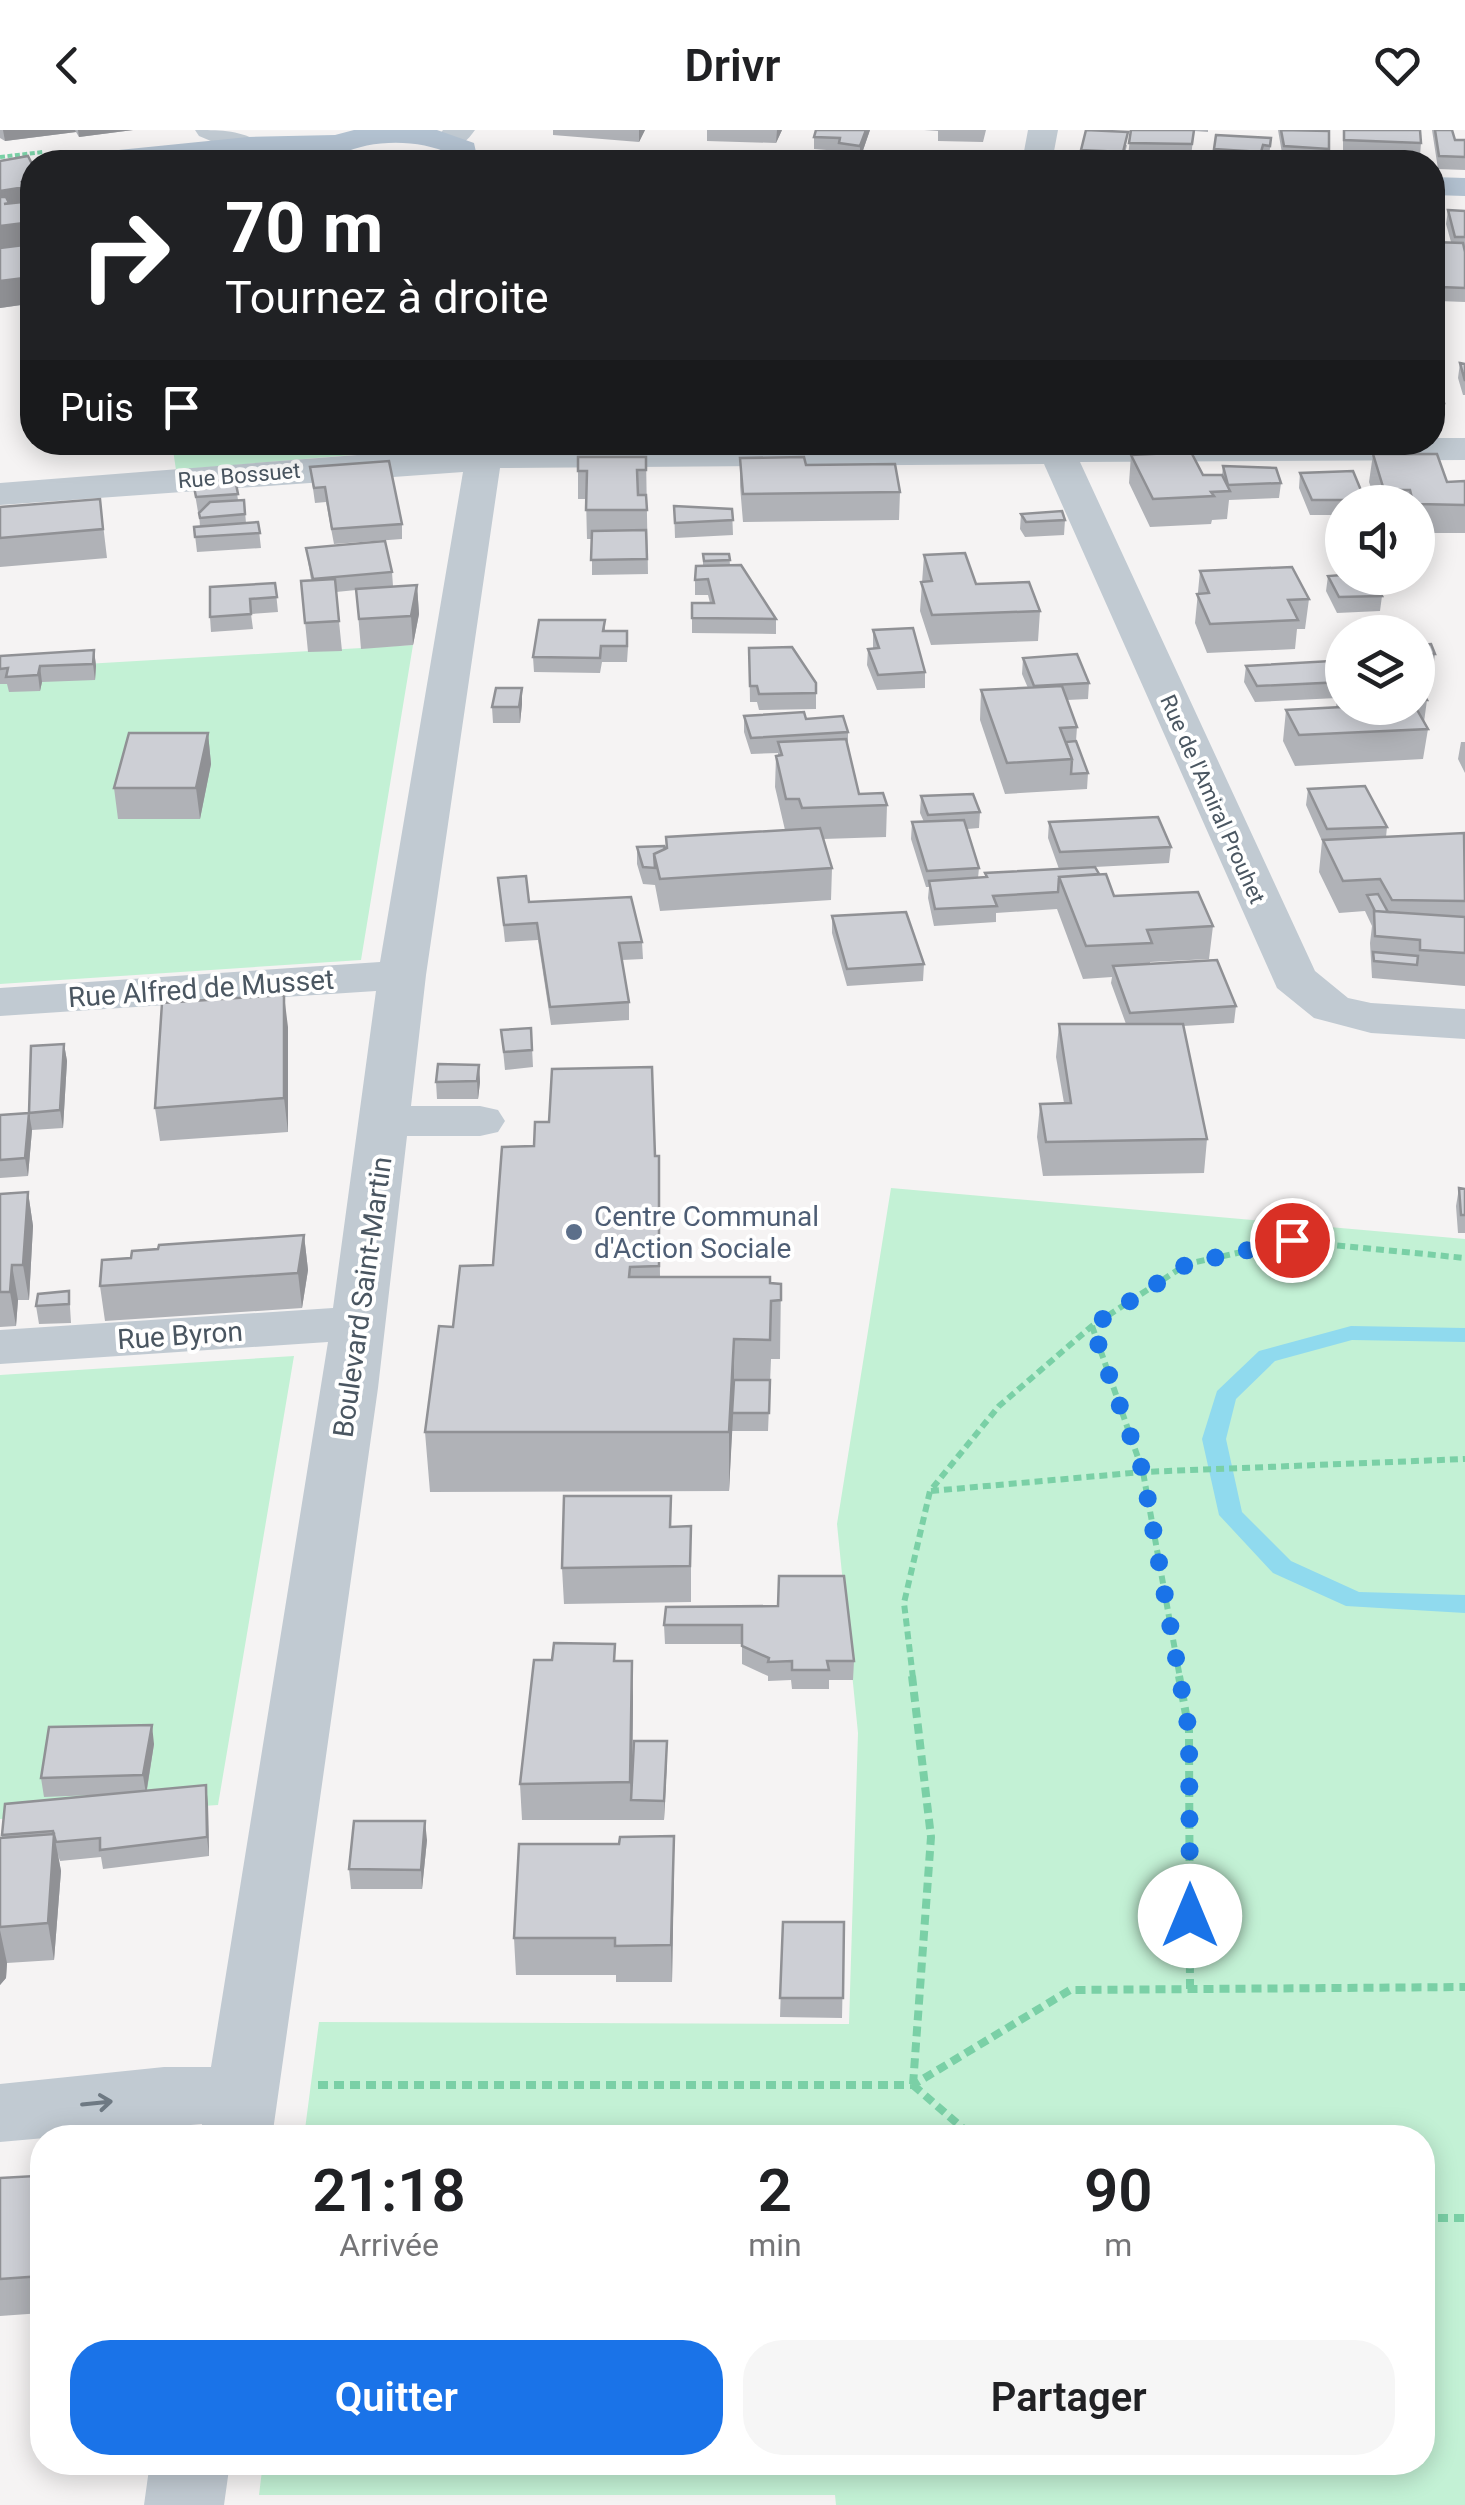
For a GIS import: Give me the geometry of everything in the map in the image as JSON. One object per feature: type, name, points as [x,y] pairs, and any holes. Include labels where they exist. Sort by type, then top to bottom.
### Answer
[{"type":"main road","points":[[335,150],[359,134],[394,130],[458,148]]},
{"type":"main road","points":[[220,150],[248,146],[279,150]]},
{"type":"street","points":[[210,130],[248,146]]},
{"type":"street","name":"Rue Bossuet","points":[[4,484],[383,455]]},
{"type":"street","name":"Boulevard Saint-Martin","points":[[239,2116],[359,1323],[402,975],[486,455]]},
{"type":"street","name":"Rue de l'Amiral Prouhet","points":[[1059,455],[1294,978],[1331,1008],[1371,1018],[1465,1024]]},
{"type":"street","name":"Rue Alfred de Musset","points":[[0,1002],[402,975]]},
{"type":"street","points":[[386,1120],[480,1121]]},
{"type":"street","name":"Rue Byron","points":[[0,1347],[359,1323]]},
{"type":"street","points":[[0,2113],[164,2096],[239,2116]]},
{"type":"street","points":[[184,2505],[188,2475]]},
{"type":"path","points":[[913,2085],[931,1837],[904,1604],[930,1491],[998,1406],[1092,1326],[1187,1264],[1292,1240],[1465,1258]]},
{"type":"path","points":[[1092,1326],[1143,1472],[1189,1731],[1190,1989]]},
{"type":"path","points":[[930,1491],[1143,1472],[1465,1460]]},
{"type":"path","points":[[310,2085],[913,2085],[1070,1990],[1465,1986]]},
{"type":"path","points":[[913,2085],[959,2125]]},
{"type":"path","points":[[1435,2218],[1465,2218]]},
{"type":"green space","points":[[174,455],[352,455],[176,470]]},
{"type":"green space","points":[[413,645],[361,960],[0,984],[0,669]]},
{"type":"green space","points":[[891,1188],[1465,1239],[1465,2505],[836,2505],[835,2495],[259,2495],[261,2475],[1435,2475],[1435,2125],[306,2125],[319,2022],[849,2024],[858,1733],[837,1524]]},
{"type":"green space","points":[[294,1356],[218,1805],[0,1819],[0,1375]]},
{"type":"building","points":[[816,130],[866,130],[860,146],[839,143],[840,138],[814,137]]},
{"type":"building","points":[[1086,130],[1128,132],[1124,150],[1081,150]]},
{"type":"building","points":[[1131,130],[1194,130],[1192,144],[1129,143]]},
{"type":"building","points":[[1281,130],[1329,131],[1329,149],[1284,146]]},
{"type":"building","points":[[1344,130],[1420,130],[1421,143],[1344,140]]},
{"type":"building","points":[[1435,130],[1452,130],[1455,140],[1465,140],[1465,157],[1445,156],[1445,150],[1438,150]]},
{"type":"building","points":[[1216,135],[1271,138],[1270,146],[1263,145],[1262,150],[1214,149]]},
{"type":"building","points":[[20,157],[20,188],[0,191],[0,161]]},
{"type":"building","points":[[0,197],[6,197],[9,203],[4,204],[20,202],[20,224],[0,226]]},
{"type":"building","points":[[1448,210],[1465,211],[1465,237],[1455,237]]},
{"type":"building","points":[[1445,242],[1463,243],[1465,288],[1445,287]]},
{"type":"building","points":[[20,246],[20,278],[0,281],[0,248]]},
{"type":"building","points":[[1131,455],[1193,455],[1203,475],[1222,475],[1230,491],[1211,492],[1214,496],[1153,499]]},
{"type":"building","points":[[1373,455],[1437,455],[1447,482],[1465,481],[1465,505],[1435,504],[1435,485],[1382,485]]},
{"type":"building","points":[[578,457],[646,457],[646,470],[637,470],[638,495],[646,495],[647,510],[586,510],[587,471],[578,471]]},
{"type":"building","points":[[804,457],[806,465],[895,464],[900,492],[743,494],[740,458]]},
{"type":"building","points":[[389,461],[402,524],[332,529],[325,487],[314,488],[310,467]]},
{"type":"building","points":[[1223,466],[1276,468],[1281,483],[1228,485]]},
{"type":"building","points":[[1353,471],[1359,485],[1325,485],[1325,500],[1312,500],[1300,473]]},
{"type":"building","points":[[235,479],[238,494],[196,497],[193,482]]},
{"type":"building","points":[[100,499],[103,529],[0,538],[0,507]]},
{"type":"building","points":[[244,500],[245,514],[200,518],[199,513],[210,502]]},
{"type":"building","points":[[674,506],[732,509],[733,520],[675,523]]},
{"type":"building","points":[[1062,511],[1065,520],[1026,522],[1021,514]]},
{"type":"building","points":[[258,522],[260,533],[195,537],[194,527]]},
{"type":"building","points":[[646,530],[647,559],[591,560],[592,531]]},
{"type":"building","points":[[385,541],[392,572],[313,579],[306,548]]},
{"type":"building","points":[[965,553],[976,584],[1029,582],[1040,611],[932,615],[921,582],[932,581],[924,555]]},
{"type":"building","points":[[703,554],[729,554],[730,560],[704,561]]},
{"type":"building","points":[[741,565],[776,619],[692,618],[692,603],[714,603],[708,579],[695,580],[696,566]]},
{"type":"building","points":[[1292,567],[1309,599],[1288,600],[1298,620],[1210,624],[1197,594],[1209,593],[1200,571]]},
{"type":"building","points":[[335,579],[339,621],[305,623],[301,581]]},
{"type":"building","points":[[275,583],[277,597],[250,599],[251,614],[210,617],[210,587]]},
{"type":"building","points":[[417,585],[411,616],[359,619],[356,589]]},
{"type":"building","points":[[1338,595],[1382,596],[1339,597]]},
{"type":"building","points":[[539,620],[605,620],[603,631],[627,631],[627,646],[601,646],[600,658],[533,657]]},
{"type":"building","points":[[913,628],[925,672],[878,675],[868,649],[879,648],[873,630]]},
{"type":"building","points":[[792,647],[816,683],[816,693],[759,694],[757,686],[750,686],[749,648]]},
{"type":"building","points":[[94,650],[93,664],[40,666],[38,675],[6,677],[8,668],[0,669],[0,656]]},
{"type":"building","points":[[1077,654],[1089,683],[1034,686],[1023,658]]},
{"type":"building","points":[[1325,661],[1325,683],[1257,686],[1246,666]]},
{"type":"building","points":[[1062,686],[1077,727],[1060,728],[1072,759],[1007,763],[981,690]]},
{"type":"building","points":[[496,688],[522,688],[519,707],[492,707]]},
{"type":"building","points":[[1325,708],[1325,725],[1426,725],[1428,729],[1299,735],[1286,710]]},
{"type":"building","points":[[804,712],[806,719],[843,716],[848,732],[751,738],[744,716]]},
{"type":"building","points":[[129,733],[208,733],[196,788],[114,788]]},
{"type":"building","points":[[846,739],[859,794],[883,793],[887,805],[802,808],[799,799],[786,799],[776,756],[782,755],[778,742]]},
{"type":"building","points":[[1076,741],[1088,773],[1071,774],[1072,759],[1066,742]]},
{"type":"building","points":[[1365,786],[1387,827],[1327,829],[1308,789]]},
{"type":"building","points":[[973,794],[980,812],[928,815],[921,796]]},
{"type":"building","points":[[1158,817],[1171,847],[1060,852],[1049,822]]},
{"type":"building","points":[[964,820],[979,868],[927,871],[912,822]]},
{"type":"building","points":[[820,828],[832,868],[660,879],[654,854],[667,848],[666,837]]},
{"type":"building","points":[[1464,833],[1465,901],[1392,900],[1380,879],[1343,881],[1323,840]]},
{"type":"building","points":[[664,846],[654,854],[655,868],[643,867],[637,847]]},
{"type":"building","points":[[1095,867],[1099,874],[1059,877],[1058,892],[993,896],[997,906],[935,909],[929,881],[987,877],[985,873]]},
{"type":"building","points":[[1106,874],[1114,896],[1198,892],[1213,926],[1147,930],[1152,943],[1086,946],[1059,877]]},
{"type":"building","points":[[526,876],[529,902],[631,897],[642,942],[619,943],[629,1002],[550,1007],[537,923],[504,925],[498,878]]},
{"type":"building","points":[[1378,894],[1388,912],[1375,911],[1367,895]]},
{"type":"building","points":[[1374,911],[1465,917],[1465,953],[1420,950],[1420,940],[1375,936]]},
{"type":"building","points":[[906,912],[924,964],[847,969],[832,916]]},
{"type":"building","points":[[1373,952],[1418,956],[1417,965],[1374,961]]},
{"type":"building","points":[[1217,960],[1236,1006],[1130,1013],[1113,966]]},
{"type":"building","points":[[284,995],[284,1098],[155,1108],[162,1003]]},
{"type":"building","points":[[1059,1024],[1183,1024],[1207,1139],[1046,1142],[1040,1104],[1071,1103]]},
{"type":"building","points":[[531,1028],[532,1050],[504,1052],[501,1030]]},
{"type":"building","points":[[64,1044],[60,1110],[29,1113],[31,1046]]},
{"type":"building","points":[[438,1064],[479,1065],[477,1081],[436,1082]]},
{"type":"building","points":[[652,1067],[655,1156],[659,1156],[659,1266],[630,1267],[629,1277],[770,1277],[770,1283],[781,1284],[781,1300],[771,1301],[770,1340],[734,1339],[729,1432],[425,1432],[439,1326],[453,1327],[460,1266],[493,1265],[502,1147],[534,1146],[535,1122],[549,1122],[552,1069]]},
{"type":"building","points":[[29,1113],[25,1158],[0,1160],[0,1115]]},
{"type":"building","points":[[1459,1188],[1465,1189],[1465,1215],[1461,1215]]},
{"type":"building","points":[[28,1192],[23,1265],[12,1265],[10,1292],[0,1292],[0,1194]]},
{"type":"building","points":[[304,1235],[298,1273],[100,1286],[102,1260],[131,1258],[132,1251],[158,1249],[159,1245]]},
{"type":"building","points":[[69,1291],[69,1304],[36,1306],[38,1294]]},
{"type":"building","points":[[734,1380],[770,1380],[769,1413],[732,1413]]},
{"type":"building","points":[[564,1496],[671,1496],[670,1527],[691,1526],[690,1566],[562,1568]]},
{"type":"building","points":[[779,1576],[844,1576],[854,1661],[827,1661],[829,1670],[792,1670],[792,1661],[768,1662],[769,1658],[742,1646],[742,1625],[664,1625],[666,1607],[778,1606]]},
{"type":"building","points":[[554,1643],[615,1644],[614,1661],[632,1661],[630,1782],[520,1784],[534,1660],[552,1660]]},
{"type":"building","points":[[152,1725],[143,1775],[41,1778],[49,1727]]},
{"type":"building","points":[[634,1741],[667,1741],[664,1801],[631,1800]]},
{"type":"building","points":[[206,1785],[207,1837],[100,1850],[100,1838],[56,1842],[53,1831],[2,1835],[5,1804]]},
{"type":"building","points":[[354,1821],[425,1821],[421,1870],[349,1869]]},
{"type":"building","points":[[54,1834],[48,1923],[0,1927],[0,1838]]},
{"type":"building","points":[[674,1836],[671,1945],[615,1946],[615,1938],[514,1938],[519,1844],[619,1844],[620,1837]]},
{"type":"building","points":[[783,1922],[844,1922],[843,1998],[780,1998]]},
{"type":"building","points":[[30,2176],[30,2277],[0,2279],[0,2178]]},
{"type":"waterway","points":[[1465,1335],[1351,1333],[1267,1356],[1225,1396],[1214,1439],[1231,1515],[1282,1567],[1355,1600],[1465,1604]]},
{"type":"place","name":"Centre Communal d'Action Sociale","points":[[574,1232]]},
{"type":"route","points":[[1190,1916],[1189,1731],[1143,1472],[1092,1326],[1187,1264],[1292,1240]]}]
